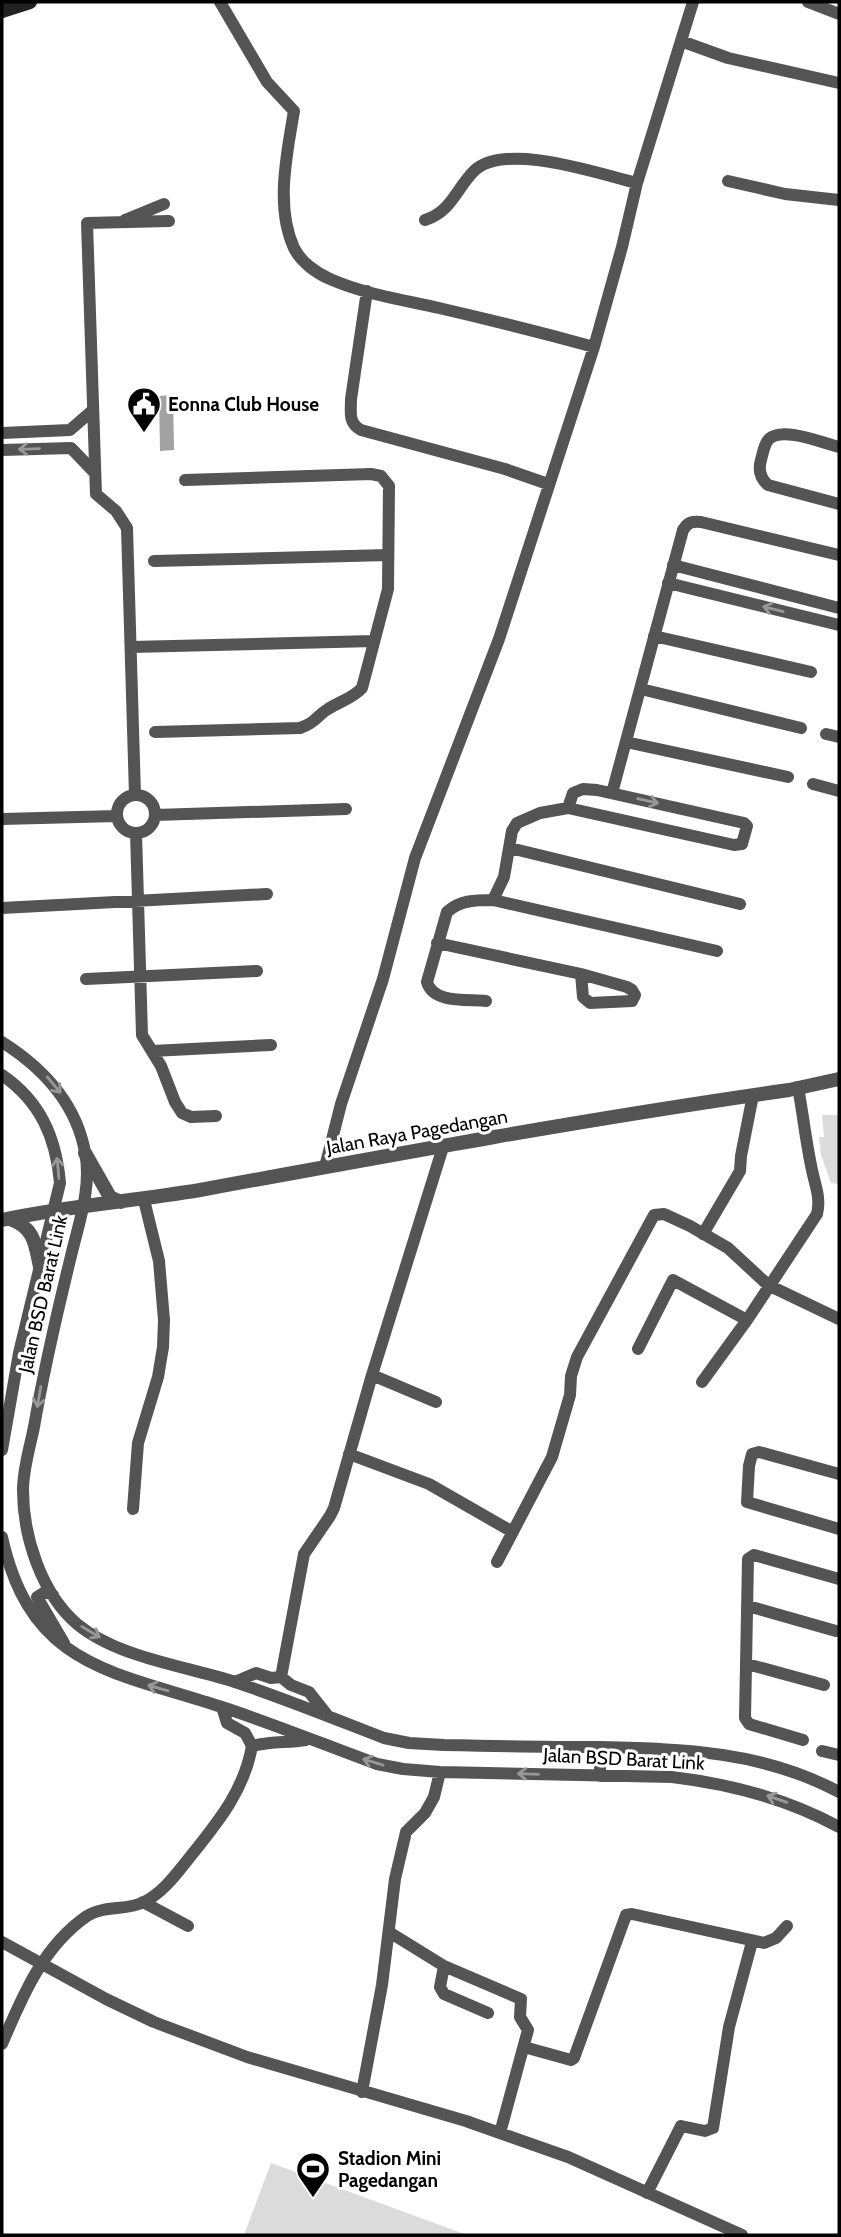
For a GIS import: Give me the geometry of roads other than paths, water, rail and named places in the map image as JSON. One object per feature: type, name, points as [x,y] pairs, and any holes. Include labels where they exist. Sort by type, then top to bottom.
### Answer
[{"type":"main road","points":[[6,9],[30,2]]},
{"type":"street","points":[[220,2],[267,82],[294,111],[284,198],[286,220],[295,248],[306,264],[328,278],[367,291],[510,324],[594,347]]},
{"type":"street","points":[[325,1167],[341,1104],[383,979],[415,858],[499,639],[594,347],[637,183],[693,2]]},
{"type":"street","points":[[808,2],[839,14]]},
{"type":"street","points":[[681,41],[727,58],[839,83]]},
{"type":"street","points":[[425,220],[437,216],[447,207],[473,172],[487,162],[506,158],[533,159],[637,183]]},
{"type":"street","points":[[728,181],[785,194],[839,200]]},
{"type":"street","points":[[118,223],[164,204]]},
{"type":"street","points":[[135,794],[127,528],[116,511],[96,494],[86,223],[169,221]]},
{"type":"street","points":[[367,291],[351,399],[350,417],[354,426],[548,484]]},
{"type":"street","points":[[2,433],[71,430],[93,410]]},
{"type":"street","points":[[71,430],[71,448],[95,473]]},
{"type":"street","points":[[839,447],[786,433],[777,434],[765,444],[759,467],[763,481],[768,485],[839,503]]},
{"type":"street","points":[[2,450],[71,448]]},
{"type":"street","points":[[155,732],[300,728],[314,723],[327,709],[354,697],[362,688],[388,589],[389,486],[381,476],[371,474],[185,480]]},
{"type":"street","points":[[612,793],[682,530],[693,521],[839,555]]},
{"type":"street","points":[[154,561],[388,555]]},
{"type":"street","points":[[673,565],[839,608]]},
{"type":"street","points":[[668,583],[839,625]]},
{"type":"street","points":[[654,636],[811,672]]},
{"type":"street","points":[[131,647],[374,641]]},
{"type":"street","points":[[641,689],[801,728]]},
{"type":"street","points":[[826,734],[839,737]]},
{"type":"street","points":[[626,742],[788,777]]},
{"type":"street","points":[[813,784],[839,791]]},
{"type":"street","points":[[493,900],[504,877],[512,831],[517,823],[540,813],[568,808],[734,845],[742,844],[747,827],[744,823],[589,789],[576,791],[571,796],[568,808]]},
{"type":"street","points":[[135,794],[145,797],[153,804],[155,815],[152,824],[136,833],[127,831],[120,825],[117,816],[119,806],[125,798],[135,794]]},
{"type":"street","points":[[155,815],[346,809]]},
{"type":"street","points":[[2,819],[117,816]]},
{"type":"street","points":[[136,833],[142,1035],[162,1066],[175,1102],[182,1113],[191,1117],[216,1115]]},
{"type":"street","points":[[510,848],[740,904]]},
{"type":"street","points":[[2,908],[267,894]]},
{"type":"street","points":[[486,1000],[443,997],[431,992],[427,982],[447,912],[450,908],[472,900],[493,900],[717,950]]},
{"type":"street","points":[[437,943],[581,974]]},
{"type":"street","points":[[86,979],[257,971]]},
{"type":"street","name":"Jalan BSD Barat Link","points":[[2,1042],[34,1064],[59,1090],[75,1119],[85,1153],[88,1185],[46,1358],[23,1488],[34,1555],[53,1595],[77,1623],[106,1640],[139,1654],[235,1682],[384,1738],[444,1745],[714,1752],[764,1761],[817,1780],[839,1792]]},
{"type":"street","points":[[152,1051],[271,1045]]},
{"type":"street","name":"Jalan BSD Barat Link","points":[[2,1075],[16,1084],[36,1107],[50,1130],[58,1158],[60,1183],[19,1353],[2,1450]]},
{"type":"street","name":"Jalan Raya Pagedangan","points":[[5,1219],[82,1206],[144,1200],[839,1079]]},
{"type":"street","points":[[702,1382],[747,1320],[817,1214],[819,1205],[798,1087]]},
{"type":"street","points":[[703,1234],[740,1171],[753,1095]]},
{"type":"street","points":[[281,1677],[304,1554],[330,1516],[443,1147]]},
{"type":"street","points":[[85,1153],[110,1196],[121,1202]]},
{"type":"street","points":[[133,1509],[138,1443],[158,1377],[164,1320],[159,1261],[144,1200]]},
{"type":"street","points":[[496,1562],[552,1457],[570,1395],[571,1376],[577,1357],[654,1215],[664,1214],[728,1248],[768,1285],[839,1319]]},
{"type":"street","points":[[5,1219],[23,1224],[31,1233],[40,1267]]},
{"type":"street","points":[[638,1349],[673,1280],[747,1320]]},
{"type":"street","points":[[372,1375],[436,1402]]},
{"type":"street","points":[[839,1474],[759,1452],[752,1454],[747,1502],[839,1529]]},
{"type":"street","points":[[349,1454],[429,1484],[511,1531]]},
{"type":"street","name":"Jalan BSD Barat Link","points":[[2,1537],[8,1564],[30,1610],[59,1644],[93,1665],[130,1680],[222,1707],[377,1764],[440,1772],[672,1777],[709,1781],[796,1805],[839,1827]]},
{"type":"street","points":[[803,1740],[749,1724],[745,1718],[748,1559],[754,1555],[839,1579]]},
{"type":"street","points":[[53,1595],[45,1592],[37,1597],[68,1650]]},
{"type":"street","points":[[748,1606],[836,1631]]},
{"type":"street","points":[[747,1664],[824,1685]]},
{"type":"street","points":[[235,1682],[256,1673],[271,1678],[281,1677],[291,1685],[309,1692],[328,1716]]},
{"type":"street","points":[[2,2044],[40,1963],[70,1931],[87,1916],[143,1902],[168,1883],[226,1813],[249,1765],[252,1746],[245,1733],[227,1723],[222,1707]]},
{"type":"street","points":[[252,1746],[269,1741],[286,1743],[310,1740]]},
{"type":"street","points":[[600,1748],[600,1776]]},
{"type":"street","points":[[822,1751],[839,1755]]},
{"type":"street","points":[[362,2092],[382,1985],[395,1878],[406,1832],[425,1813],[434,1797],[440,1772]]},
{"type":"street","points":[[143,1902],[188,1926]]},
{"type":"street","points":[[524,2046],[564,2059],[574,2058],[626,1915],[632,1914],[764,1943],[776,1938],[787,1926]]},
{"type":"street","points":[[389,1932],[444,1966],[521,1999],[520,2017],[528,2030],[500,2133]]},
{"type":"street","points":[[2,1942],[154,2022],[247,2057],[500,2133],[568,2157],[742,2235]]},
{"type":"street","points":[[647,2193],[681,2126],[705,2131],[713,2128],[729,2027],[752,1942]]},
{"type":"street","points":[[444,1966],[440,1987],[444,1994],[488,2013]]},
{"type":"place","name":"Eonna Club House","points":[[144,434]]},
{"type":"place","name":"Stadion Mini Pagedangan","points":[[313,2199]]}]
